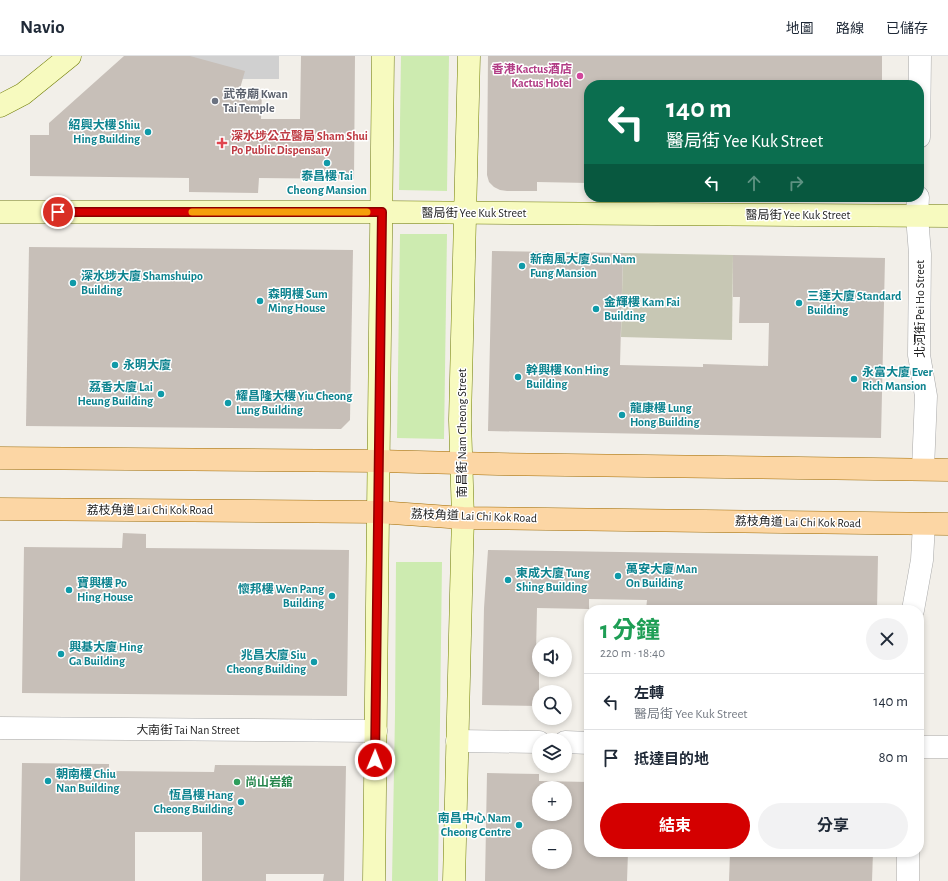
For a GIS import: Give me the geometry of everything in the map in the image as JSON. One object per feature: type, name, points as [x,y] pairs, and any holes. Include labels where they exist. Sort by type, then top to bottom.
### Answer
[{"type":"main road","points":[[0,106],[23,94],[70,56]]},
{"type":"main road","points":[[374,881],[383,56]]},
{"type":"main road","name":"南昌街 Nam Cheong Street","points":[[454,881],[463,518],[460,464],[460,420],[469,56]]},
{"type":"main road","name":"醫局街 Yee Kuk Street","points":[[0,212],[465,213],[918,206],[948,216]]},
{"type":"main road","points":[[0,458],[378,461],[460,464],[948,470]]},
{"type":"main road","name":"荔枝角道 Lai Chi Kok Road","points":[[0,509],[378,512],[463,518],[948,524]]},
{"type":"street","points":[[920,56],[920,80]]},
{"type":"street","name":"北河街 Pei Ho Street","points":[[918,206],[920,254],[918,355],[926,396],[923,469]]},
{"type":"street","points":[[915,605],[922,560],[924,524]]},
{"type":"street","name":"大南街 Tai Nan Street","points":[[0,728],[376,731]]},
{"type":"street","points":[[457,741],[532,742]]},
{"type":"street","points":[[572,742],[584,743]]},
{"type":"street","points":[[924,747],[948,747]]},
{"type":"street","points":[[908,857],[908,881]]},
{"type":"shaded area","points":[[174,56],[279,56],[279,79],[243,79]]},
{"type":"shaded area","points":[[623,253],[733,255],[732,340],[621,337]]},
{"type":"green space","points":[[401,56],[449,56],[447,191],[399,190]]},
{"type":"green space","points":[[400,234],[447,234],[444,439],[397,438]]},
{"type":"green space","points":[[396,562],[442,562],[438,881],[392,881]]},
{"type":"building","points":[[124,56],[190,56],[245,71],[239,92],[262,92],[261,119],[300,119],[301,56],[355,56],[354,179],[259,178],[258,193],[189,192],[189,178],[30,176],[30,135],[49,135],[49,123]]},
{"type":"building","points":[[488,56],[882,56],[882,80],[584,80],[584,183],[537,182],[537,191],[507,191],[494,187],[489,182],[487,175]]},
{"type":"building","points":[[29,247],[353,250],[350,420],[341,429],[26,426]]},
{"type":"building","points":[[492,251],[623,253],[620,365],[703,367],[703,364],[768,366],[769,323],[739,323],[740,297],[733,297],[733,255],[885,258],[881,438],[488,431]]},
{"type":"building","points":[[123,533],[146,534],[146,548],[349,550],[347,696],[22,693],[24,547],[122,548]]},
{"type":"building","points":[[488,550],[878,556],[877,605],[646,605],[647,600],[589,599],[589,605],[584,605],[584,609],[537,608],[536,637],[532,637],[532,677],[539,677],[539,685],[532,685],[532,706],[482,705],[484,608]]},
{"type":"building","points":[[22,763],[109,764],[109,771],[214,772],[215,765],[346,766],[344,881],[323,881],[324,874],[266,874],[266,881],[202,881],[202,832],[135,832],[135,881],[20,881]]},
{"type":"building","name":"南昌中心 Nam Cheong Centre","points":[[487,773],[539,774],[539,781],[532,781],[532,821],[572,821],[572,782],[584,782],[584,857],[628,857],[627,881],[485,881]]},
{"type":"building","points":[[730,857],[873,857],[872,881],[729,881]]},
{"type":"slow traffic","points":[[192,212],[367,212]]},
{"type":"place","name":"香港Kactus酒店 Kactus Hotel","points":[[580,76]]},
{"type":"place","name":"武帝廟 Kwan Tai Temple","points":[[215,101]]},
{"type":"place","name":"紹興大樓 Shiu Hing Building","points":[[148,132]]},
{"type":"place","name":"深水埗公立醫局 Sham Shui Po Public Dispensary","points":[[222,143]]},
{"type":"place","name":"泰昌樓 Tai Cheong Mansion","points":[[327,163]]},
{"type":"place","name":"新南風大廈 Sun Nam Fung Mansion","points":[[522,266]]},
{"type":"place","name":"深水埗大廈 Shamshuipo Building","points":[[73,283]]},
{"type":"place","name":"森明樓 Sum Ming House","points":[[260,301]]},
{"type":"place","name":"三達大廈 Standard Building","points":[[799,303]]},
{"type":"place","name":"金輝樓 Kam Fai Building","points":[[596,309]]},
{"type":"place","name":"永明大廈","points":[[115,365]]},
{"type":"place","name":"幹興樓 Kon Hing Building","points":[[518,377]]},
{"type":"place","name":"永富大廈 Ever Rich Mansion","points":[[854,379]]},
{"type":"place","name":"荔香大廈 Lai Heung Building","points":[[161,394]]},
{"type":"place","name":"耀昌隆大樓 Yiu Cheong Lung Building","points":[[228,403]]},
{"type":"place","name":"龍康樓 Lung Hong Building","points":[[622,415]]},
{"type":"place","name":"萬安大廈 Man On Building","points":[[618,576]]},
{"type":"place","name":"東成大廈 Tung Shing Building","points":[[508,580]]},
{"type":"place","name":"寶興樓 Po Hing House","points":[[69,590]]},
{"type":"place","name":"懷邦樓 Wen Pang Building","points":[[332,596]]},
{"type":"place","name":"興基大廈 Hing Ga Building","points":[[61,654]]},
{"type":"place","name":"兆昌大廈 Siu Cheong Building","points":[[314,662]]},
{"type":"place","name":"朝南樓 Chiu Nan Building","points":[[48,781]]},
{"type":"place","name":"尚山岩舘","points":[[237,782]]},
{"type":"place","name":"恆昌樓 Hang Cheong Building","points":[[241,802]]},
{"type":"place","name":"南昌中心 Nam Cheong Centre","points":[[519,825]]},
{"type":"route","points":[[58,212],[382,212],[375,760]]}]
